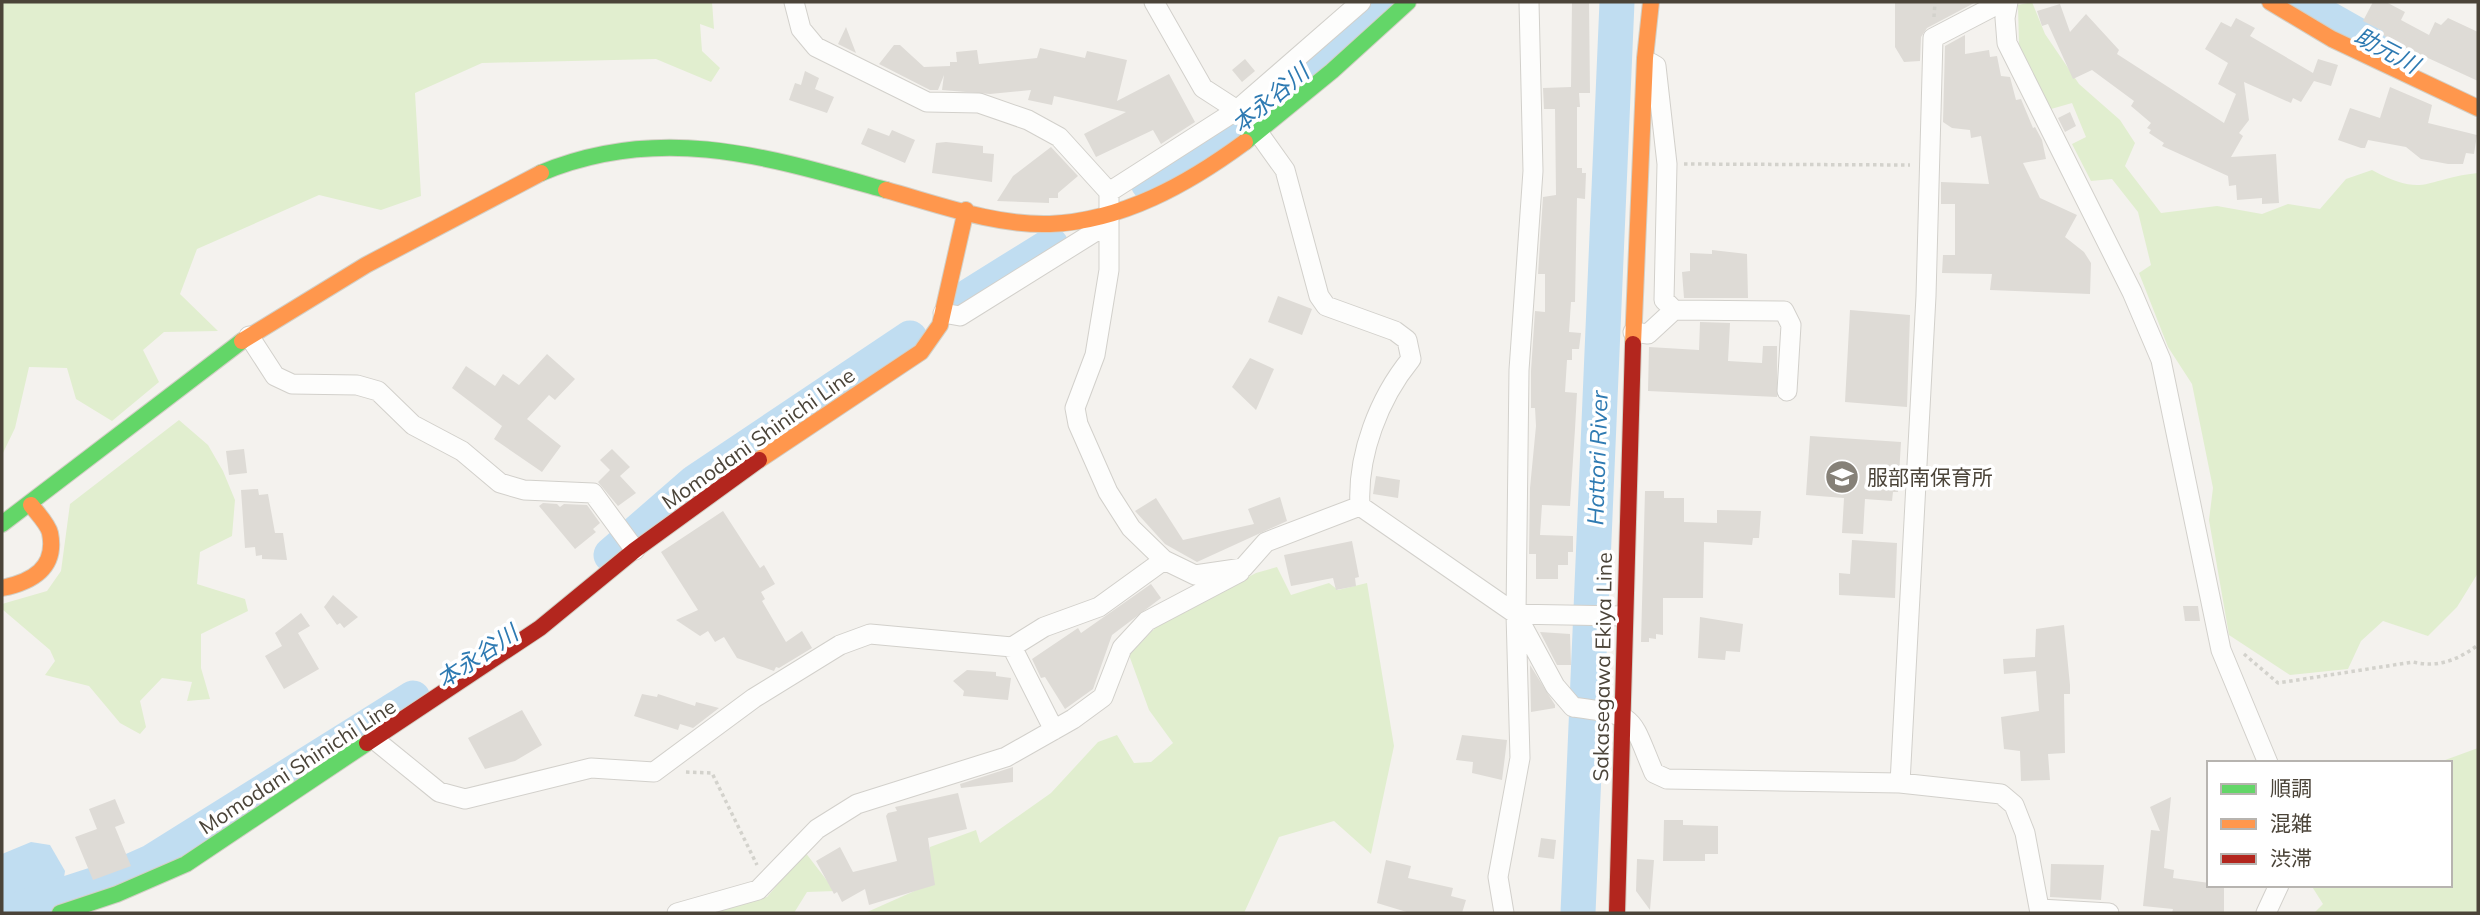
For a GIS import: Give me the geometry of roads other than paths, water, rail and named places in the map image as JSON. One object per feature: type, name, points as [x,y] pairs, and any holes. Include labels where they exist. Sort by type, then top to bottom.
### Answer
[{"type":"main road","points":[[2,524],[31,505],[249,337],[377,258],[526,178],[589,157],[627,149],[732,150],[966,210],[1046,224],[1109,219],[1168,193],[1257,131],[1297,101],[1408,2]]},
{"type":"main road","name":"Sakasegawa Ekiya Line","points":[[1617,913],[1623,716],[1616,616],[1633,332],[1644,58],[1651,2]]},
{"type":"main road","points":[[2270,2],[2332,39],[2478,108]]},
{"type":"main road","name":"Momodani Shinichi Line","points":[[60,913],[117,894],[186,864],[540,628],[635,550],[802,429],[921,352],[940,325],[966,210]]},
{"type":"main road","points":[[2,588],[23,584],[39,575],[49,560],[50,531],[31,505]]},
{"type":"street","points":[[794,2],[801,29],[816,47],[927,102],[979,103],[1028,120],[1059,137],[1109,192],[1109,270],[1095,355],[1075,408],[1078,424],[1108,492],[1131,528],[1164,560],[1195,575],[1243,568]]},
{"type":"street","points":[[1153,2],[1203,88],[1237,110],[1257,131],[1285,170],[1319,296],[1326,306],[1395,331],[1407,341],[1411,359],[1392,382],[1377,412],[1359,486],[1360,506]]},
{"type":"street","points":[[1109,192],[1237,110],[1361,2]]},
{"type":"street","points":[[1504,913],[1497,877],[1520,758],[1516,614],[1519,370],[1533,171],[1529,2]]},
{"type":"street","points":[[1900,783],[1931,165],[1933,38],[2003,2]]},
{"type":"street","points":[[2008,2],[2005,18],[2007,43],[2132,292],[2161,360],[2221,650],[2267,761]]},
{"type":"street","points":[[1644,58],[1656,66],[1667,164],[1664,299],[1674,310]]},
{"type":"street","points":[[943,313],[960,316],[1109,219]]},
{"type":"street","points":[[1633,332],[1648,334],[1674,310],[1784,312],[1791,325],[1787,391]]},
{"type":"street","points":[[249,337],[275,376],[292,384],[356,385],[378,391],[413,425],[462,452],[500,483],[524,490],[593,493],[635,550]]},
{"type":"street","points":[[1360,506],[1516,614],[1555,686],[1573,707],[1623,716],[1633,723],[1654,773],[1667,779],[1900,783],[2001,794],[2014,805],[2025,833],[2040,911],[2109,913]]},
{"type":"street","points":[[677,913],[758,890],[817,829],[857,804],[1006,757],[1054,730],[1103,697],[1122,648],[1147,621],[1238,575],[1266,542],[1360,506]]},
{"type":"street","points":[[375,740],[439,792],[465,799],[591,768],[654,772],[754,698],[839,645],[870,634],[1012,647],[1044,627],[1100,607],[1164,560]]},
{"type":"street","points":[[1516,614],[1616,616]]},
{"type":"street","points":[[1012,647],[1054,730]]},
{"type":"street","points":[[2266,913],[2278,887]]},
{"type":"water","points":[[31,842],[50,845],[65,871],[63,884],[2,905],[2,854]]},
{"type":"waterway","name":"本永谷川","points":[[1148,183],[1233,130],[1383,2]]},
{"type":"waterway","name":"Hattori River","points":[[1578,913],[1617,2]]},
{"type":"waterway","name":"助元川","points":[[2299,2],[2389,53]]},
{"type":"waterway","name":"本永谷川","points":[[969,296],[1051,245]]},
{"type":"waterway","name":"本永谷川","points":[[611,555],[695,482],[910,338]]},
{"type":"waterway","name":"本永谷川","points":[[7,913],[115,878],[151,862],[413,698]]},
{"type":"place","name":"服部南保育所","points":[[1842,477]]}]
